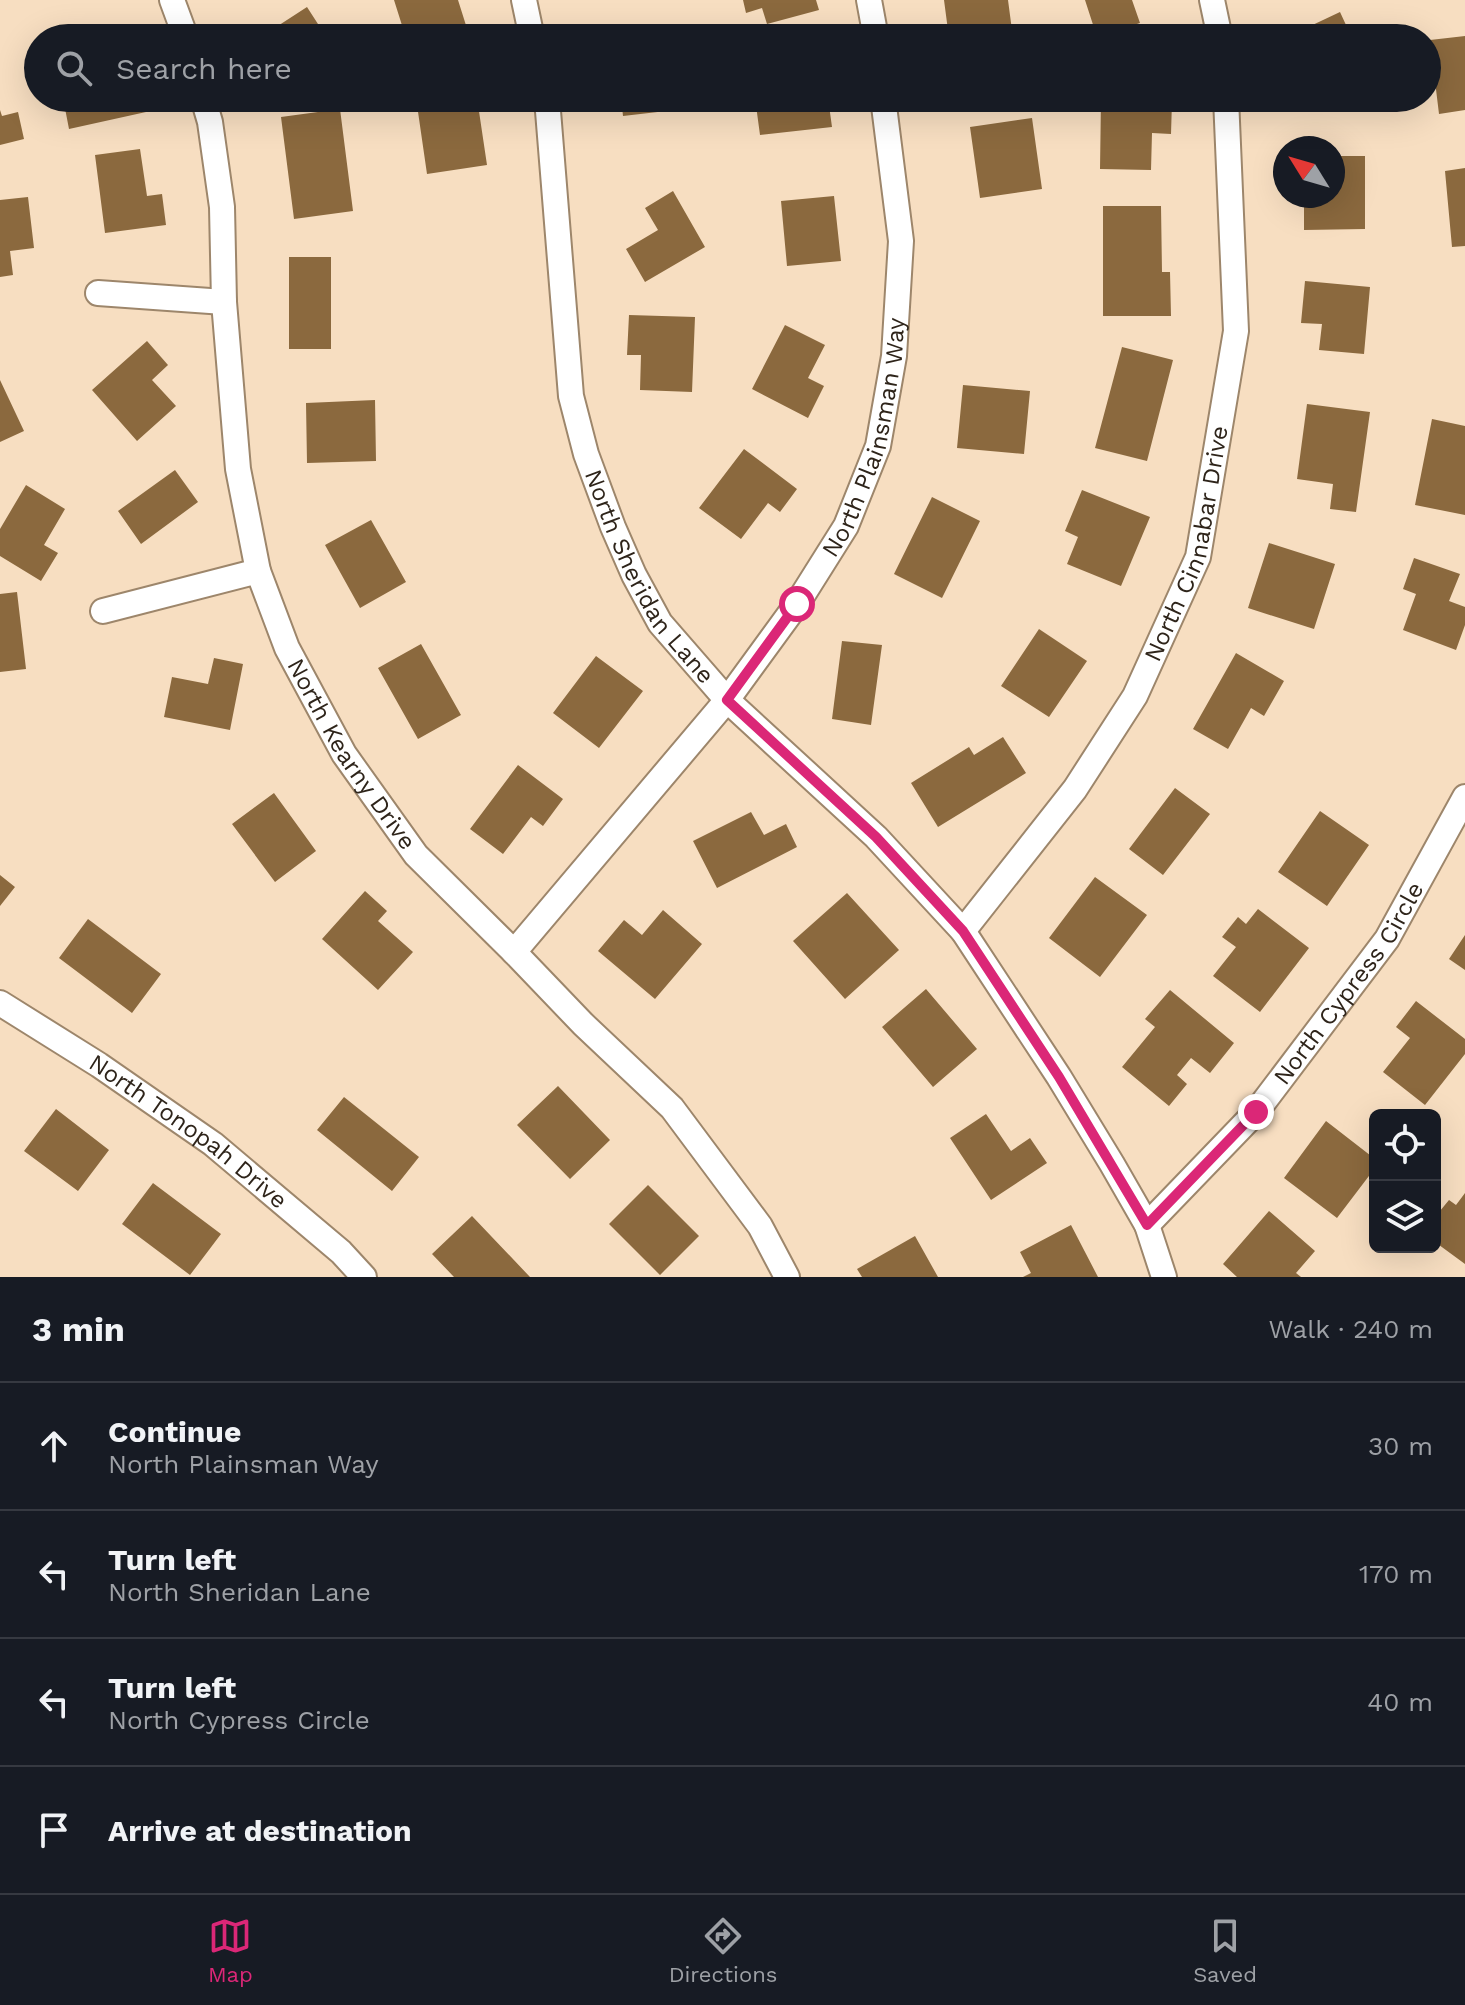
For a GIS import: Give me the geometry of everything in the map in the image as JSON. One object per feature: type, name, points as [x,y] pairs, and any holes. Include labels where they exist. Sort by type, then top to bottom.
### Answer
[{"type":"street","points":[[172,0],[181,24]]},
{"type":"street","points":[[524,0],[529,24]]},
{"type":"street","points":[[869,0],[873,24]]},
{"type":"street","points":[[1212,0],[1217,24]]},
{"type":"street","name":"North Kearny Drive","points":[[207,112],[222,207],[224,302],[238,469],[258,571],[287,648],[344,754],[416,855],[583,1024],[672,1108],[760,1226],[787,1277]]},
{"type":"street","name":"North Sheridan Lane","points":[[548,112],[571,396],[586,454],[634,575],[660,623],[727,700],[876,837],[963,931],[1059,1077],[1147,1225],[1164,1277]]},
{"type":"street","name":"North Plainsman Way","points":[[514,952],[727,700],[797,604],[846,526],[878,446],[894,356],[901,241],[885,112]]},
{"type":"street","name":"North Cinnabar Drive","points":[[963,931],[1075,789],[1135,696],[1198,557],[1236,331],[1227,112]]},
{"type":"street","points":[[98,293],[224,302]]},
{"type":"street","points":[[103,611],[258,571]]},
{"type":"street","name":"North Cypress Circle","points":[[1147,1225],[1256,1112],[1387,939],[1465,797]]},
{"type":"street","name":"North Tonopah Drive","points":[[0,1003],[99,1065],[213,1144],[341,1252],[364,1277]]},
{"type":"building","points":[[394,0],[458,0],[466,24],[402,24]]},
{"type":"building","points":[[743,0],[816,0],[819,10],[767,24],[762,8],[746,13]]},
{"type":"building","points":[[944,0],[1008,0],[1011,24],[947,24]]},
{"type":"building","points":[[1085,0],[1132,0],[1140,23],[1137,24],[1093,24]]},
{"type":"building","points":[[307,7],[318,24],[281,24]]},
{"type":"building","points":[[1340,12],[1346,24],[1315,24]]},
{"type":"building","points":[[1465,36],[1465,110],[1439,114],[1441,112],[1441,39]]},
{"type":"building","points":[[0,110],[2,116],[18,112],[24,139],[0,145]]},
{"type":"building","points":[[66,112],[146,112],[69,129]]},
{"type":"building","points":[[340,112],[353,211],[294,219],[281,117]]},
{"type":"building","points":[[418,112],[479,112],[487,165],[427,174]]},
{"type":"building","points":[[623,112],[658,112],[623,116]]},
{"type":"building","points":[[757,112],[830,112],[832,127],[760,135]]},
{"type":"building","points":[[1101,112],[1172,112],[1171,134],[1152,133],[1151,170],[1100,169]]},
{"type":"building","points":[[1032,118],[1042,189],[980,198],[970,127]]},
{"type":"building","points":[[140,149],[147,196],[162,194],[166,225],[105,233],[95,155]]},
{"type":"building","points":[[1345,156],[1365,156],[1365,229],[1304,230],[1304,208],[1345,208]]},
{"type":"building","points":[[1465,168],[1465,246],[1452,247],[1445,171]]},
{"type":"building","points":[[673,191],[705,247],[645,282],[626,249],[658,230],[645,208]]},
{"type":"building","points":[[834,196],[841,261],[787,266],[781,201]]},
{"type":"building","points":[[28,197],[34,248],[10,251],[13,275],[0,277],[0,200]]},
{"type":"building","points":[[1103,206],[1161,206],[1162,272],[1170,272],[1171,316],[1103,316]]},
{"type":"building","points":[[289,257],[331,257],[331,349],[289,349]]},
{"type":"building","points":[[1305,281],[1370,287],[1364,354],[1319,350],[1322,324],[1301,323]]},
{"type":"building","points":[[629,315],[695,317],[692,392],[640,390],[641,355],[627,355]]},
{"type":"building","points":[[785,325],[825,345],[808,378],[824,386],[808,418],[752,389]]},
{"type":"building","points":[[147,341],[168,365],[152,380],[176,406],[137,441],[92,390]]},
{"type":"building","points":[[1122,347],[1173,360],[1147,461],[1095,448]]},
{"type":"building","points":[[0,380],[24,431],[0,442]]},
{"type":"building","points":[[963,385],[1030,391],[1024,454],[957,448]]},
{"type":"building","points":[[375,400],[376,461],[307,463],[306,403]]},
{"type":"building","points":[[1307,404],[1370,412],[1356,512],[1330,509],[1333,484],[1297,479]]},
{"type":"building","points":[[1432,419],[1465,426],[1465,515],[1415,505]]},
{"type":"building","points":[[744,449],[797,489],[780,512],[768,503],[741,539],[699,508]]},
{"type":"building","points":[[175,470],[198,502],[141,544],[118,511]]},
{"type":"building","points":[[26,485],[65,509],[44,545],[58,553],[41,581],[0,556],[0,529]]},
{"type":"building","points":[[1082,490],[1150,517],[1121,586],[1067,564],[1078,537],[1065,531]]},
{"type":"building","points":[[932,497],[980,521],[942,598],[894,574]]},
{"type":"building","points":[[371,520],[406,582],[360,608],[325,545]]},
{"type":"building","points":[[1269,543],[1335,564],[1314,629],[1248,608]]},
{"type":"building","points":[[1414,558],[1460,574],[1449,601],[1465,607],[1465,625],[1456,650],[1403,630],[1416,594],[1403,589]]},
{"type":"building","points":[[17,592],[26,669],[0,672],[0,594]]},
{"type":"building","points":[[1039,629],[1087,661],[1049,717],[1001,686]]},
{"type":"building","points":[[842,641],[882,645],[871,725],[832,719]]},
{"type":"building","points":[[421,644],[461,715],[418,739],[378,668]]},
{"type":"building","points":[[1236,653],[1284,681],[1264,716],[1251,708],[1228,749],[1193,729]]},
{"type":"building","points":[[596,656],[643,691],[599,748],[553,713]]},
{"type":"building","points":[[214,658],[243,664],[230,730],[164,717],[172,677],[208,684]]},
{"type":"building","points":[[1003,737],[1026,773],[938,827],[911,783],[969,747],[974,755]]},
{"type":"building","points":[[518,765],[563,799],[543,826],[531,817],[503,854],[470,829]]},
{"type":"building","points":[[1175,788],[1210,814],[1163,875],[1129,849]]},
{"type":"building","points":[[274,793],[316,851],[275,882],[232,824]]},
{"type":"building","points":[[1320,811],[1369,845],[1327,906],[1278,872]]},
{"type":"building","points":[[751,812],[764,835],[786,824],[797,847],[717,888],[693,841]]},
{"type":"building","points":[[0,875],[15,887],[0,906]]},
{"type":"building","points":[[1095,877],[1147,915],[1100,977],[1049,938]]},
{"type":"building","points":[[365,891],[387,911],[378,921],[413,952],[378,990],[322,939]]},
{"type":"building","points":[[847,893],[899,950],[845,999],[793,941]]},
{"type":"building","points":[[1258,909],[1309,948],[1260,1012],[1213,976],[1236,947],[1222,937],[1238,917],[1246,924]]},
{"type":"building","points":[[663,910],[702,944],[655,999],[598,951],[624,920],[642,935]]},
{"type":"building","points":[[88,919],[161,974],[132,1013],[59,958]]},
{"type":"building","points":[[1465,935],[1465,970],[1449,959]]},
{"type":"building","points":[[926,989],[977,1049],[933,1087],[882,1027]]},
{"type":"building","points":[[1170,990],[1234,1043],[1210,1073],[1191,1058],[1177,1075],[1187,1084],[1169,1106],[1122,1067],[1155,1027],[1145,1019]]},
{"type":"building","points":[[1416,1001],[1465,1039],[1465,1054],[1425,1105],[1383,1072],[1410,1038],[1396,1027]]},
{"type":"building","points":[[558,1086],[610,1140],[570,1179],[517,1125]]},
{"type":"building","points":[[344,1097],[419,1157],[392,1191],[317,1130]]},
{"type":"building","points":[[56,1109],[109,1150],[78,1191],[24,1151]]},
{"type":"building","points":[[986,1114],[1011,1151],[1030,1138],[1047,1163],[991,1200],[950,1138]]},
{"type":"building","points":[[1326,1121],[1369,1154],[1369,1176],[1337,1218],[1284,1178]]},
{"type":"building","points":[[153,1183],[221,1234],[190,1275],[122,1224]]},
{"type":"building","points":[[648,1185],[699,1236],[660,1275],[609,1224]]},
{"type":"building","points":[[1465,1193],[1465,1264],[1441,1246],[1441,1210],[1449,1200],[1456,1205]]},
{"type":"building","points":[[1269,1211],[1315,1251],[1296,1273],[1301,1277],[1237,1277],[1223,1264]]},
{"type":"building","points":[[472,1216],[530,1277],[454,1277],[432,1254]]},
{"type":"building","points":[[1071,1225],[1098,1277],[1023,1277],[1031,1273],[1020,1252]]},
{"type":"building","points":[[915,1236],[938,1277],[862,1277],[857,1269]]},
{"type":"route","points":[[797,604],[727,700],[876,837],[963,931],[1059,1077],[1147,1225],[1256,1112]]}]
